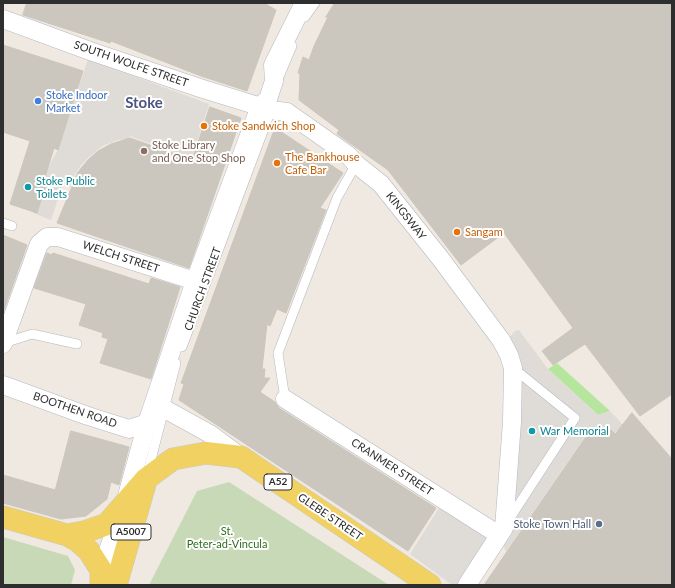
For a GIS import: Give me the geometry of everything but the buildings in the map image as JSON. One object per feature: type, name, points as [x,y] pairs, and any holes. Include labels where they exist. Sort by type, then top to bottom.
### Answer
[{"type":"main road","name":"GLEBE STREET","points":[[125,503],[146,479],[173,459],[206,453],[241,457],[430,585]]},
{"type":"main road","name":"CHURCH STREET","points":[[116,585],[146,479]]},
{"type":"main road","name":"A52","points":[[67,535],[84,532],[107,524],[125,503]]},
{"type":"main road","name":"A52","points":[[3,517],[67,535],[78,541],[89,551],[101,577]]},
{"type":"street","name":"CHURCH STREET","points":[[101,577],[125,503],[147,423],[159,406],[195,281],[265,108],[274,81],[273,66],[304,4]]},
{"type":"street","name":"SOUTH WOLFE STREET","points":[[3,19],[90,51],[265,108]]},
{"type":"street","name":"KINGSWAY","points":[[265,108],[287,112],[348,154],[356,164],[381,184],[440,258],[501,340],[513,368],[512,422],[501,532],[467,585]]},
{"type":"street","name":"WELCH STREET","points":[[3,344],[39,244],[47,237],[58,237],[195,281]]},
{"type":"street","name":"BOOTHEN ROAD","points":[[3,385],[129,429],[147,423]]},
{"type":"street","name":"CRANMER STREET","points":[[285,399],[501,532]]},
{"type":"street","points":[[159,406],[210,434],[241,457]]},
{"type":"lane","name":"CHURCH STREET","points":[[146,479],[159,406],[176,363],[265,108]]},
{"type":"lane","points":[[285,399],[278,353],[337,198],[356,164]]},
{"type":"lane","points":[[3,223],[12,226]]},
{"type":"lane","points":[[3,344],[32,334],[77,344]]},
{"type":"lane","name":"KINGSWAY","points":[[501,532],[575,418],[513,368]]},
{"type":"green space","points":[[557,363],[610,411],[598,415],[548,369]]},
{"type":"green space","name":"St. Peter-ad-Vincula","points":[[229,482],[389,585],[149,585],[197,491]]},
{"type":"green space","points":[[3,537],[68,556],[75,570],[71,585],[3,585]]},
{"type":"shaded area","points":[[88,59],[209,104],[192,159],[130,136],[128,139],[118,140],[102,146],[81,165],[74,176],[70,187],[63,184],[51,220],[33,213],[46,171],[58,150]]},
{"type":"shaded area","points":[[519,330],[548,369],[598,415],[610,411],[623,425],[615,433],[610,430],[604,438],[591,428],[506,552],[503,544],[512,422],[503,344],[515,331]]},
{"type":"shaded area","points":[[444,500],[499,535],[467,585],[452,585],[410,554]]},
{"type":"place","name":"Stoke Indoor Market","points":[[38,101]]},
{"type":"place","name":"Stoke Sandwich Shop","points":[[204,126]]},
{"type":"place","name":"Stoke Library and One Stop Shop","points":[[144,151]]},
{"type":"place","name":"The Bankhouse Cafe Bar","points":[[277,163]]},
{"type":"place","name":"Stoke Public Toilets","points":[[28,187]]},
{"type":"place","name":"Sangam","points":[[457,232]]},
{"type":"place","name":"War Memorial","points":[[532,431]]},
{"type":"place","name":"Stoke Town Hall","points":[[599,524]]},
{"type":"district","name":"Stoke","points":[[144,103]]}]
